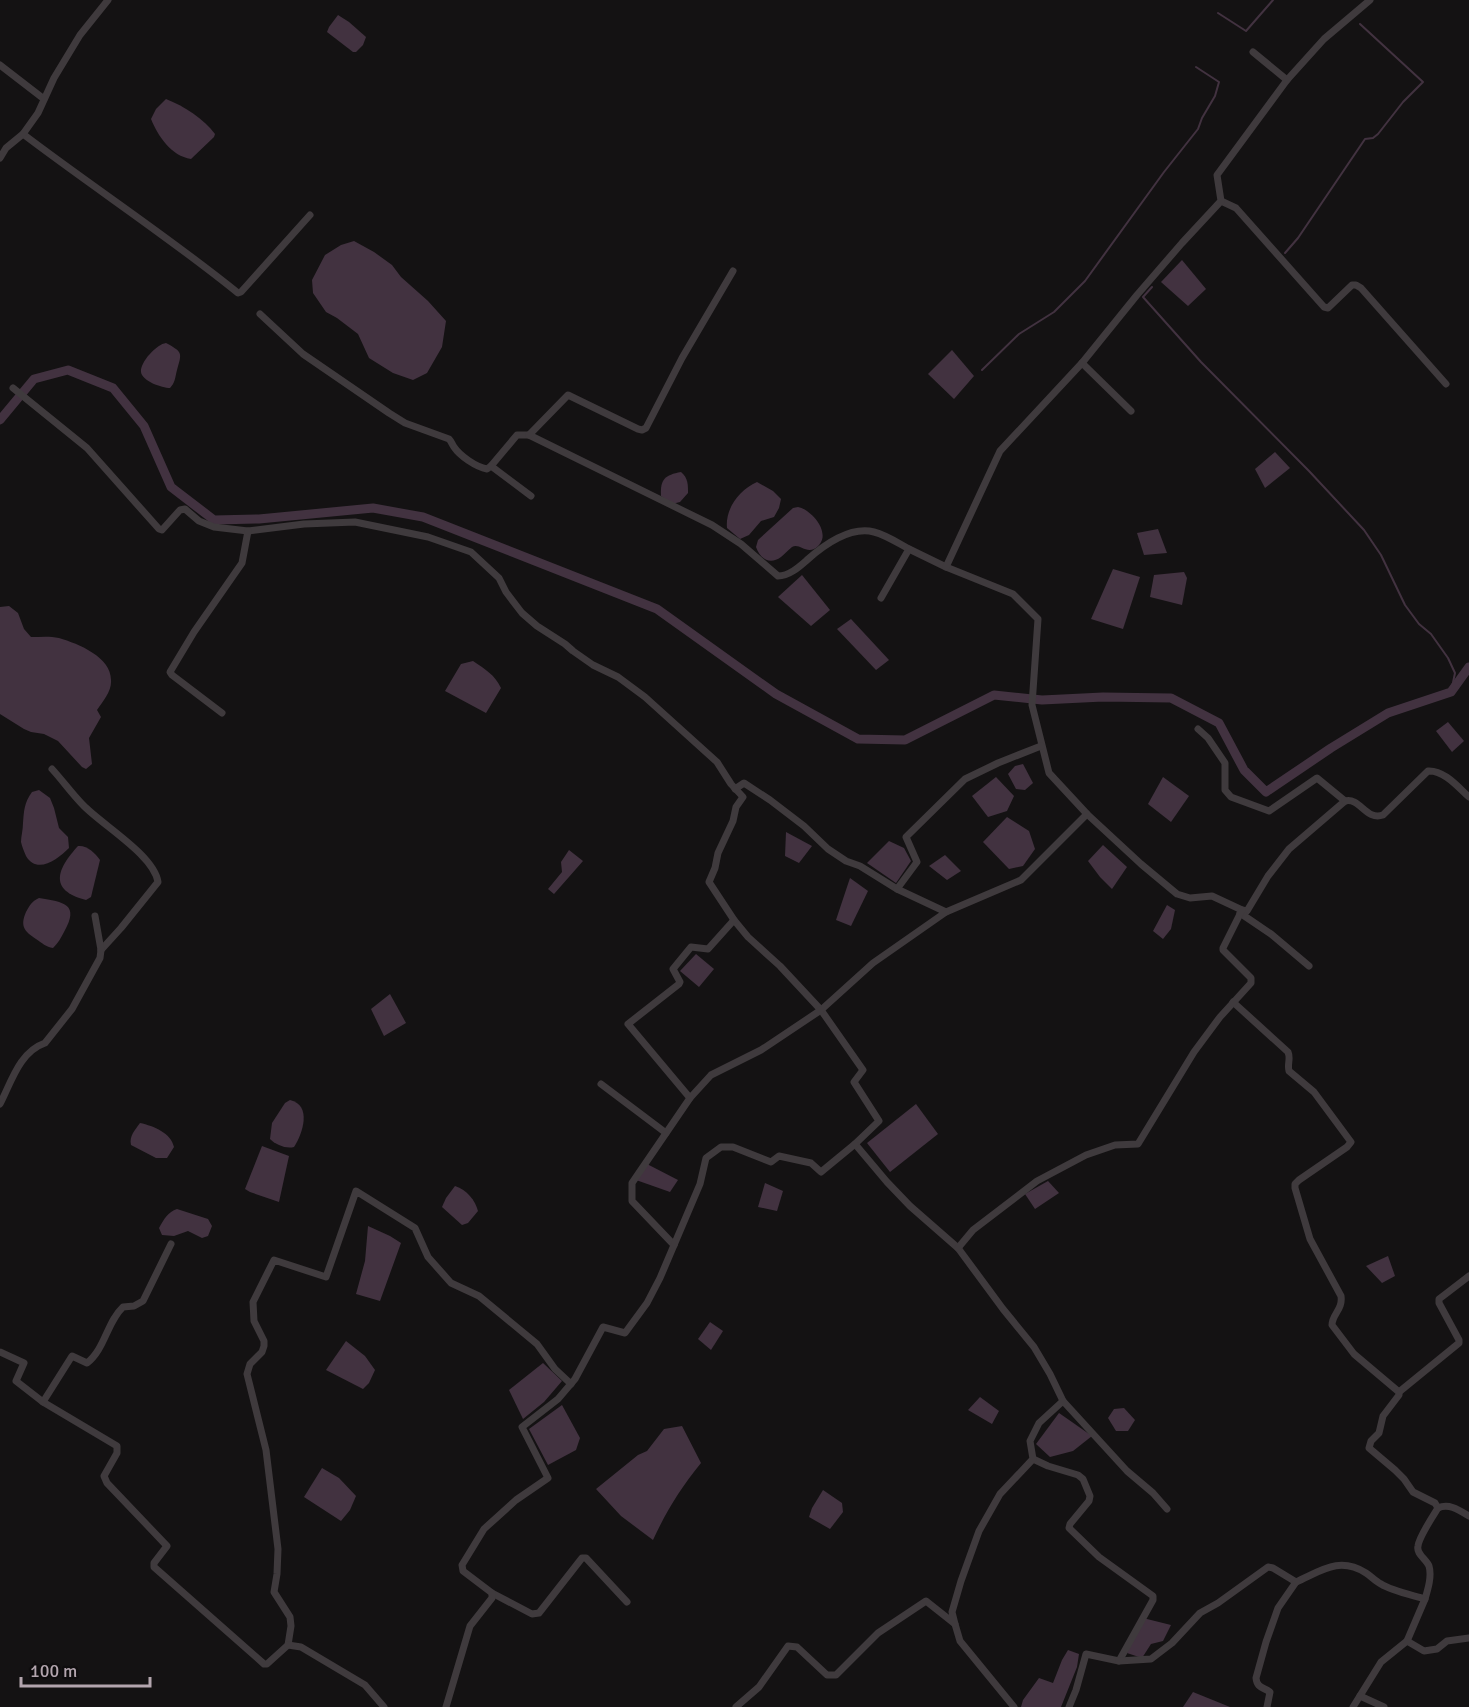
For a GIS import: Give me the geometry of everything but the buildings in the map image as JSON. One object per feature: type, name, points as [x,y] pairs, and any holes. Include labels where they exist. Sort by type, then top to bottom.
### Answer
[{"type":"street","points":[[0,158],[6,148],[23,134],[38,113],[54,78],[80,35],[108,0]]},
{"type":"street","points":[[1221,201],[1216,175],[1287,80],[1324,39],[1370,0]]},
{"type":"street","points":[[1253,52],[1287,80]]},
{"type":"street","points":[[0,65],[44,99]]},
{"type":"street","points":[[23,134],[201,263],[238,293],[310,215]]},
{"type":"street","points":[[946,567],[1000,451],[1082,363],[1137,295],[1221,201]]},
{"type":"street","points":[[1221,201],[1236,208],[1324,307],[1328,308],[1352,285],[1361,288],[1446,384]]},
{"type":"street","points":[[529,435],[568,395],[638,429],[646,428],[682,358],[733,271]]},
{"type":"street","points":[[260,314],[303,354],[405,423],[449,438],[454,448],[482,468],[487,469],[491,466],[517,435],[529,435],[712,525],[741,544],[778,576],[785,576],[822,546],[849,533],[873,532],[946,567],[1013,594],[1038,619],[1032,705],[1049,772],[1087,814],[1177,894],[1190,898],[1212,897],[1241,912],[1309,966]]},
{"type":"street","points":[[1082,363],[1131,411]]},
{"type":"street","points":[[15,390],[87,448],[159,529],[162,530],[180,510],[185,509],[199,521],[214,528],[248,531],[304,524],[354,522],[428,537],[471,552],[499,578],[506,592],[522,613],[573,651],[618,677],[645,697],[717,762],[743,797],[736,807],[733,821],[718,853],[709,882],[734,921],[821,1010],[863,1070],[854,1082],[879,1120],[855,1144],[821,1172],[811,1163],[779,1156],[771,1162],[733,1147],[721,1147],[706,1158],[700,1184],[660,1278],[626,1333],[603,1327],[571,1384],[558,1399],[522,1426],[548,1478],[516,1500],[484,1529],[462,1566],[463,1571],[492,1593],[535,1615],[539,1613],[582,1558],[586,1558],[627,1602]]},
{"type":"street","points":[[491,466],[531,496]]},
{"type":"street","points":[[222,714],[170,672],[194,632],[242,563],[248,531]]},
{"type":"street","points":[[881,598],[909,549]]},
{"type":"street","points":[[1198,729],[1208,738],[1225,763],[1225,790],[1231,796],[1269,811],[1317,778],[1345,801]]},
{"type":"street","points":[[897,888],[917,862],[906,837],[965,779],[1041,746]]},
{"type":"street","points":[[52,769],[84,806],[144,857],[157,875],[158,882],[101,950]]},
{"type":"street","points":[[1241,912],[1249,909],[1268,876],[1289,849],[1345,801],[1353,800],[1373,817],[1378,817],[1383,815],[1428,771],[1435,771],[1445,776],[1469,798]]},
{"type":"street","points":[[735,789],[744,783],[770,800],[804,826],[828,849],[846,861],[860,866],[897,888],[946,912]]},
{"type":"street","points":[[674,1245],[632,1201],[632,1183],[690,1098],[711,1076],[761,1050],[821,1010],[873,963],[946,912],[1021,880],[1087,814]]},
{"type":"street","points":[[958,1248],[973,1230],[1037,1181],[1086,1155],[1115,1144],[1138,1144],[1194,1052],[1220,1017],[1251,983],[1251,978],[1223,950],[1241,912]]},
{"type":"street","points":[[0,1104],[11,1079],[22,1062],[38,1045],[45,1043],[72,1009],[96,966],[101,950],[95,916]]},
{"type":"street","points":[[690,1098],[628,1024],[679,984],[673,969],[691,947],[708,950],[734,921]]},
{"type":"street","points":[[1233,1002],[1288,1052],[1289,1071],[1314,1092],[1351,1142],[1299,1180],[1295,1188],[1310,1239],[1341,1296],[1342,1304],[1332,1325],[1354,1354],[1399,1392]]},
{"type":"street","points":[[601,1084],[666,1133]]},
{"type":"street","points":[[855,1144],[910,1206],[958,1248],[1034,1347],[1063,1401],[1127,1471],[1153,1493],[1167,1509]]},
{"type":"street","points":[[0,1352],[24,1363],[16,1381],[43,1402],[117,1446],[117,1453],[104,1476],[107,1483],[167,1546],[154,1563],[154,1567],[264,1664],[267,1664],[288,1645],[291,1626],[290,1617],[274,1592],[278,1549],[266,1450],[247,1374],[250,1364],[262,1352],[264,1346],[264,1341],[254,1322],[253,1302],[274,1260],[326,1277],[356,1191],[415,1228],[428,1257],[451,1283],[479,1296],[537,1344],[555,1370],[571,1384]]},
{"type":"street","points":[[43,1402],[72,1356],[87,1363],[93,1358],[119,1310],[123,1306],[134,1306],[143,1301],[171,1244]]},
{"type":"street","points":[[1438,1508],[1435,1503],[1413,1492],[1395,1470],[1369,1448],[1371,1441],[1378,1433],[1383,1416],[1399,1392],[1459,1343],[1439,1299],[1469,1276]]},
{"type":"street","points":[[1033,1459],[1030,1441],[1039,1423],[1063,1401]]},
{"type":"street","points":[[1014,1707],[960,1641],[952,1612],[979,1531],[1000,1494],[1033,1459]]},
{"type":"street","points":[[1033,1459],[1078,1475],[1083,1479],[1090,1496],[1089,1501],[1069,1528],[1099,1557],[1153,1596],[1119,1661]]},
{"type":"street","points":[[1353,1707],[1381,1662],[1407,1641],[1425,1599],[1429,1587],[1429,1567],[1419,1553],[1418,1546],[1438,1508],[1449,1506],[1469,1516]]},
{"type":"street","points":[[1267,1707],[1270,1692],[1259,1687],[1256,1678],[1278,1608],[1296,1582],[1328,1566],[1351,1566],[1366,1573],[1379,1584],[1425,1599]]},
{"type":"street","points":[[1069,1707],[1077,1690],[1086,1654],[1119,1661],[1151,1659],[1172,1643],[1200,1613],[1218,1603],[1268,1567],[1296,1582]]},
{"type":"street","points":[[446,1707],[470,1626],[492,1598],[492,1593]]},
{"type":"street","points":[[736,1707],[759,1687],[788,1646],[798,1647],[827,1675],[837,1675],[878,1633],[926,1601],[954,1624]]},
{"type":"street","points":[[1407,1641],[1424,1651],[1437,1649],[1447,1641],[1469,1638]]},
{"type":"street","points":[[288,1645],[301,1647],[365,1685],[384,1707]]},
{"type":"street","points":[[1360,1696],[1384,1707]]},
{"type":"shaded area","points":[[338,15],[366,37],[363,45],[356,52],[327,32]]},
{"type":"shaded area","points":[[166,99],[193,114],[215,134],[191,159],[171,150],[157,132],[151,119],[156,109]]},
{"type":"shaded area","points":[[354,241],[392,265],[401,277],[446,321],[442,347],[427,373],[413,380],[393,373],[369,358],[358,334],[326,312],[313,293],[312,280],[325,255],[341,245]]},
{"type":"shaded area","points":[[1182,260],[1206,289],[1188,306],[1161,282]]},
{"type":"shaded area","points":[[166,343],[180,354],[175,380],[170,388],[149,381],[141,372],[143,363],[150,354]]},
{"type":"shaded area","points":[[952,350],[974,376],[954,399],[928,374]]},
{"type":"shaded area","points":[[1275,452],[1290,468],[1265,488],[1255,469]]},
{"type":"shaded area","points":[[681,472],[687,481],[688,493],[680,502],[672,504],[661,496],[661,486],[667,476]]},
{"type":"shaded area","points":[[757,482],[773,491],[781,499],[779,508],[774,517],[761,521],[749,535],[740,539],[727,528],[728,514],[739,495]]},
{"type":"shaded area","points":[[798,507],[810,513],[820,525],[822,538],[820,544],[811,550],[792,547],[781,557],[769,561],[763,558],[756,547],[758,540],[793,508]]},
{"type":"shaded area","points":[[1158,529],[1167,553],[1144,555],[1137,533]]},
{"type":"shaded area","points":[[1113,569],[1140,577],[1123,629],[1091,619]]},
{"type":"shaded area","points":[[1184,572],[1187,578],[1182,605],[1150,597],[1154,575]]},
{"type":"shaded area","points":[[802,575],[830,610],[811,626],[778,597]]},
{"type":"shaded area","points":[[9,606],[18,613],[24,629],[31,637],[56,637],[76,644],[100,658],[110,672],[110,688],[97,710],[101,717],[89,738],[92,764],[86,769],[58,741],[44,734],[24,729],[0,714],[0,607]]},
{"type":"shaded area","points":[[851,619],[889,660],[876,670],[837,629]]},
{"type":"shaded area","points":[[473,661],[493,676],[501,688],[486,713],[445,691],[461,664]]},
{"type":"shaded area","points":[[1448,722],[1464,741],[1452,752],[1436,731]]},
{"type":"shaded area","points":[[1023,764],[1033,783],[1025,790],[1016,789],[1008,774],[1015,766]]},
{"type":"shaded area","points":[[996,777],[1014,796],[1007,811],[988,817],[972,796]]},
{"type":"shaded area","points":[[1163,777],[1189,796],[1171,822],[1148,804]]},
{"type":"shaded area","points":[[39,790],[50,798],[59,828],[68,837],[69,848],[59,857],[42,865],[31,862],[21,842],[26,803],[32,792]]},
{"type":"shaded area","points":[[1007,817],[1029,831],[1035,849],[1023,866],[1009,869],[983,842]]},
{"type":"shaded area","points":[[786,832],[812,846],[799,863],[785,856]]},
{"type":"shaded area","points":[[889,841],[904,848],[911,861],[896,883],[867,863]]},
{"type":"shaded area","points":[[1103,845],[1127,867],[1112,889],[1088,861]]},
{"type":"shaded area","points":[[78,846],[88,848],[100,860],[91,897],[86,900],[65,890],[60,878],[65,862]]},
{"type":"shaded area","points":[[569,850],[583,861],[554,894],[548,889],[562,872],[561,862]]},
{"type":"shaded area","points":[[945,855],[961,871],[947,880],[929,866]]},
{"type":"shaded area","points":[[850,878],[868,891],[851,926],[836,920]]},
{"type":"shaded area","points":[[39,898],[62,903],[70,910],[69,923],[53,948],[32,936],[23,925],[27,910]]},
{"type":"shaded area","points":[[1167,905],[1175,910],[1171,929],[1163,939],[1153,931]]},
{"type":"shaded area","points":[[696,954],[714,969],[699,987],[680,971]]},
{"type":"shaded area","points":[[390,994],[406,1023],[384,1036],[371,1009]]},
{"type":"shaded area","points":[[290,1100],[301,1107],[304,1120],[294,1147],[278,1145],[270,1139],[272,1123],[285,1103]]},
{"type":"shaded area","points":[[916,1104],[938,1134],[890,1172],[867,1143]]},
{"type":"shaded area","points":[[140,1123],[166,1134],[174,1147],[167,1158],[156,1158],[131,1145],[134,1131]]},
{"type":"shaded area","points":[[262,1146],[289,1156],[279,1202],[245,1189]]},
{"type":"shaded area","points":[[647,1164],[678,1180],[670,1192],[636,1180]]},
{"type":"shaded area","points":[[1048,1181],[1059,1193],[1035,1209],[1025,1194]]},
{"type":"shaded area","points":[[765,1183],[783,1191],[777,1211],[758,1207]]},
{"type":"shaded area","points":[[455,1186],[470,1196],[478,1211],[468,1223],[462,1225],[442,1207]]},
{"type":"shaded area","points":[[177,1209],[208,1219],[212,1226],[208,1236],[202,1238],[188,1231],[174,1236],[162,1235],[159,1228],[169,1214]]},
{"type":"shaded area","points":[[368,1226],[401,1243],[380,1301],[356,1294],[365,1261]]},
{"type":"shaded area","points":[[1388,1256],[1395,1276],[1382,1283],[1366,1266]]},
{"type":"shaded area","points":[[710,1322],[723,1331],[711,1350],[698,1339]]},
{"type":"shaded area","points":[[346,1341],[365,1356],[375,1370],[369,1383],[363,1389],[326,1370]]},
{"type":"shaded area","points":[[543,1363],[562,1381],[544,1402],[523,1419],[509,1390]]},
{"type":"shaded area","points":[[980,1397],[999,1411],[992,1424],[968,1410]]},
{"type":"shaded area","points":[[562,1405],[580,1438],[576,1450],[548,1465],[529,1429]]},
{"type":"shaded area","points":[[1124,1408],[1135,1420],[1128,1431],[1116,1431],[1108,1418],[1114,1409]]},
{"type":"shaded area","points":[[1059,1413],[1092,1436],[1073,1451],[1050,1457],[1036,1444]]},
{"type":"shaded area","points":[[682,1426],[701,1463],[674,1500],[653,1540],[621,1516],[596,1489],[638,1455],[647,1451],[664,1429]]},
{"type":"shaded area","points":[[322,1468],[339,1478],[356,1496],[350,1510],[341,1521],[304,1497]]},
{"type":"shaded area","points":[[823,1490],[842,1503],[843,1512],[830,1529],[809,1517]]},
{"type":"shaded area","points":[[1143,1618],[1171,1625],[1163,1641],[1151,1644],[1142,1658],[1127,1653]]},
{"type":"shaded area","points":[[1068,1650],[1079,1654],[1077,1667],[1061,1707],[1021,1707],[1023,1700],[1039,1678],[1053,1683]]},
{"type":"shaded area","points":[[1193,1692],[1230,1707],[1183,1707]]},
{"type":"waterway","points":[[1218,13],[1246,31],[1273,0]]},
{"type":"waterway","points":[[1285,253],[1298,238],[1365,139],[1373,138],[1378,134],[1403,102],[1423,82],[1360,24]]},
{"type":"waterway","points":[[982,370],[1019,334],[1054,312],[1085,281],[1198,129],[1215,96],[1219,82],[1196,67]]},
{"type":"waterway","points":[[1152,287],[1143,297],[1201,362],[1364,530],[1381,555],[1405,605],[1419,624],[1431,634],[1448,658],[1455,673],[1451,692]]},
{"type":"waterway","points":[[0,420],[34,379],[68,370],[113,388],[144,426],[171,487],[214,520],[259,519],[373,508],[423,517],[657,609],[776,694],[858,739],[905,740],[994,695],[1042,700],[1103,697],[1171,698],[1219,723],[1244,770],[1266,792],[1388,713],[1451,692],[1469,667]]}]
